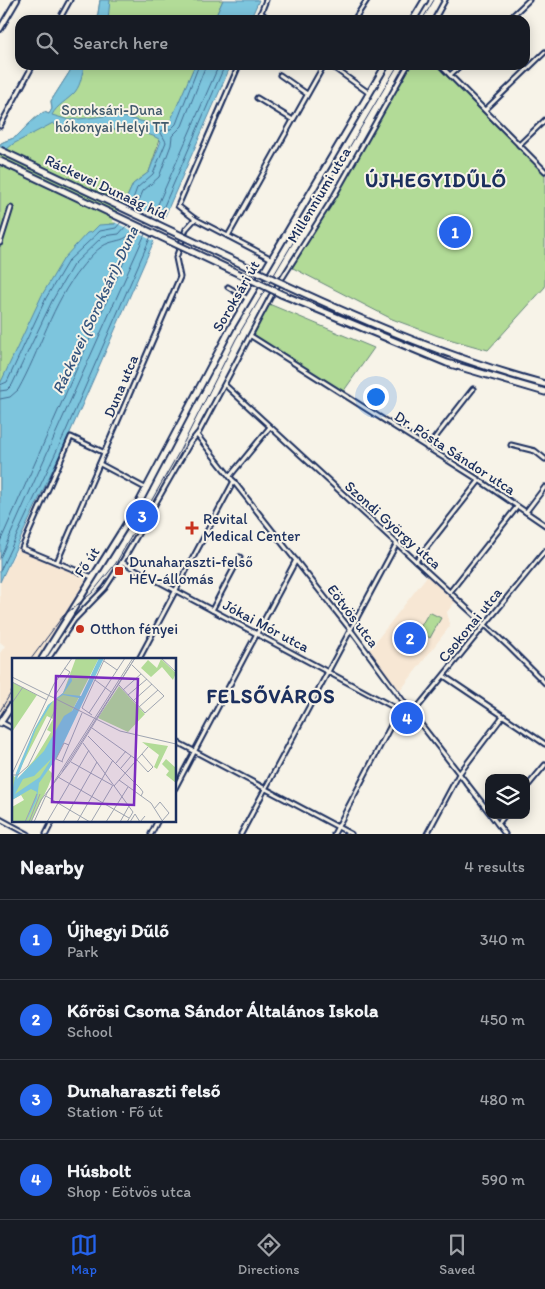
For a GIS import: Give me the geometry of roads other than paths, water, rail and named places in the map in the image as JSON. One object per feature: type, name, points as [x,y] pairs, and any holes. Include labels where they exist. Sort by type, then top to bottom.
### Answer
[{"type":"main road","points":[[416,15],[425,0]]},
{"type":"main road","name":"Soroksári út","points":[[115,544],[148,489],[217,353],[305,199],[383,70]]},
{"type":"main road","name":"Ráckevei Dunaág híd","points":[[0,150],[286,285],[431,347],[476,364],[545,384]]},
{"type":"main road","name":"Ráckevei Dunaág híd","points":[[0,161],[281,294],[447,363],[545,392]]},
{"type":"main road","name":"Fő út","points":[[42,658],[115,544]]},
{"type":"main road","name":"Fő út","points":[[42,658],[115,544]]},
{"type":"main road","points":[[0,722],[12,705]]},
{"type":"street","points":[[0,30],[17,0]]},
{"type":"street","points":[[62,15],[70,0]]},
{"type":"street","points":[[264,15],[261,13],[266,0]]},
{"type":"street","points":[[357,15],[367,0]]},
{"type":"street","points":[[437,15],[445,0]]},
{"type":"street","points":[[513,15],[529,0]]},
{"type":"street","points":[[530,66],[545,52]]},
{"type":"street","points":[[0,126],[30,70]]},
{"type":"street","points":[[237,70],[178,206],[195,218],[272,259]]},
{"type":"street","points":[[228,236],[321,70]]},
{"type":"street","points":[[337,70],[369,93]]},
{"type":"street","name":"Millenniumi utca","points":[[225,385],[286,270],[334,196],[405,70]]},
{"type":"street","points":[[445,70],[545,171]]},
{"type":"street","points":[[450,75],[456,70]]},
{"type":"street","points":[[485,110],[526,70]]},
{"type":"street","points":[[280,75],[308,94]]},
{"type":"street","points":[[257,98],[293,120]]},
{"type":"street","points":[[519,145],[545,120]]},
{"type":"street","points":[[0,243],[11,208]]},
{"type":"street","name":"Duna utca","points":[[57,562],[180,277],[176,258],[186,229],[195,218]]},
{"type":"street","points":[[228,288],[248,299]]},
{"type":"street","name":"Dr. Pósta Sándor utca","points":[[251,336],[479,480],[545,525]]},
{"type":"street","name":"Szondi György utca","points":[[225,385],[450,592],[545,683]]},
{"type":"street","name":"Fő út","points":[[49,658],[74,620],[106,588],[225,385]]},
{"type":"street","points":[[427,448],[473,389]]},
{"type":"street","points":[[230,476],[270,428]]},
{"type":"street","name":"Eötvös utca","points":[[197,435],[296,560],[485,807]]},
{"type":"street","points":[[92,577],[22,548],[71,437],[105,452]]},
{"type":"street","points":[[511,446],[535,451],[545,459]]},
{"type":"street","points":[[100,464],[148,489]]},
{"type":"street","points":[[416,561],[479,480]]},
{"type":"street","points":[[140,658],[234,481]]},
{"type":"street","points":[[526,512],[545,487]]},
{"type":"street","points":[[450,592],[517,507]]},
{"type":"street","points":[[241,834],[397,544]]},
{"type":"street","name":"Csokonai utca","points":[[413,713],[484,624],[545,552]]},
{"type":"street","points":[[212,610],[240,557]]},
{"type":"street","points":[[176,786],[296,560]]},
{"type":"street","name":"Jókai Mór utca","points":[[122,562],[399,710]]},
{"type":"street","points":[[444,676],[545,744]]},
{"type":"street","points":[[334,834],[399,710],[406,705]]},
{"type":"street","points":[[427,834],[459,774],[502,716]]},
{"type":"street","points":[[0,722],[12,728]]},
{"type":"street","points":[[176,742],[351,834]]},
{"type":"street","points":[[530,783],[545,765]]},
{"type":"street","points":[[0,819],[28,834]]},
{"type":"street","points":[[495,819],[505,834]]},
{"type":"street","points":[[498,824],[502,819]]},
{"type":"street","points":[[46,834],[52,822]]},
{"type":"street","points":[[151,834],[157,822]]},
{"type":"water","points":[[100,0],[110,0],[108,15],[98,15]]},
{"type":"water","points":[[223,0],[259,0],[252,15],[216,15]]},
{"type":"water","name":"Ráckevei (Soroksári)-Duna","points":[[71,70],[84,70],[75,92],[52,115],[69,120],[115,115],[153,124],[169,124],[193,70],[229,70],[69,435],[0,582],[0,384],[42,295],[64,258],[87,233],[92,232],[99,225],[115,224],[133,184],[149,172],[161,141],[154,136],[143,133],[114,129],[60,129],[53,123],[13,144],[0,155],[0,144],[17,136],[44,112],[49,114],[52,109],[51,101]]},
{"type":"tram line","points":[[425,15],[434,0]]},
{"type":"tram line","points":[[32,658],[63,616],[92,593],[116,563],[178,454],[236,339],[395,70]]},
{"type":"tram line","points":[[0,711],[12,691]]},
{"type":"place","name":"Újhegyi Dűlő","points":[[455,232]]},
{"type":"place","name":"Dunaharaszti felső","points":[[142,516]]},
{"type":"place","name":"Revital Medical Center","points":[[192,528]]},
{"type":"place","name":"Dunaharaszti-felső HÉV-állomás","points":[[119,571]]},
{"type":"place","name":"Otthon fényei","points":[[80,629]]},
{"type":"place","name":"Kőrösi Csoma Sándor Általános Iskola","points":[[410,638]]},
{"type":"place","name":"Húsbolt","points":[[407,718]]},
{"type":"district","name":"ÚJHEGYIDŰLŐ","points":[[436,180]]},
{"type":"district","name":"FELSŐVÁROS","points":[[271,696]]},
{"type":"park label","name":"Soroksári-Duna hókonyai Helyi TT","points":[[112,118]]}]
